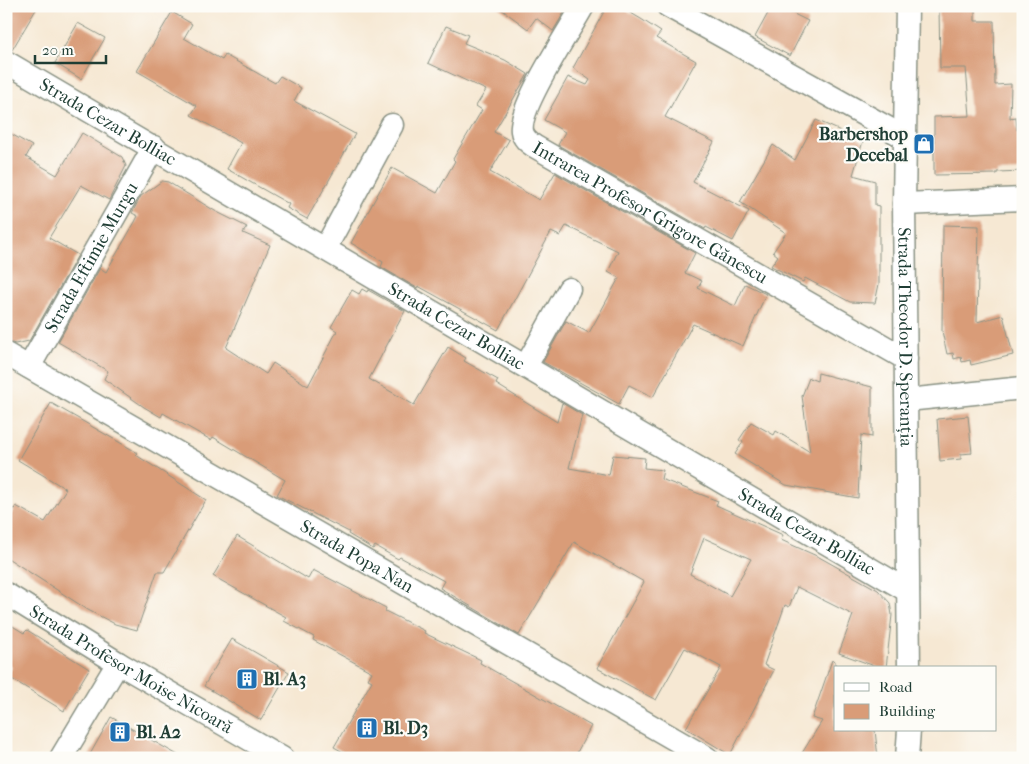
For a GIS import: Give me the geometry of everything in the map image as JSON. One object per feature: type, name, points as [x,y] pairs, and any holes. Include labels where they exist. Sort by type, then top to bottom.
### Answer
[{"type":"street","name":"Intrarea Profesor Grigore Gănescu","points":[[584,6],[527,107],[522,130],[525,139],[542,151],[906,359]]},
{"type":"street","points":[[668,6],[904,137]]},
{"type":"street","name":"Strada Theodor D. Speranția","points":[[907,6],[904,204],[909,666]]},
{"type":"street","name":"Strada Cezar Bolliac","points":[[6,62],[154,147],[908,591]]},
{"type":"street","points":[[326,248],[392,125]]},
{"type":"street","name":"Strada Eftimie Murgu","points":[[29,367],[154,147]]},
{"type":"street","points":[[904,204],[1023,199]]},
{"type":"street","points":[[526,366],[569,289]]},
{"type":"street","name":"Strada Popa Nan","points":[[6,354],[707,758]]},
{"type":"street","points":[[907,400],[1023,388]]},
{"type":"street","name":"Strada Profesor Moise Nicoară","points":[[6,594],[118,663],[282,758]]},
{"type":"street","points":[[60,758],[118,663]]},
{"type":"building","points":[[6,6],[38,6],[12,50],[6,49]]},
{"type":"building","points":[[497,6],[568,6],[553,31],[536,18],[528,29]]},
{"type":"building","points":[[607,6],[619,6],[641,19],[661,32],[656,38],[696,61],[665,117],[714,142],[693,182],[749,211],[733,241],[706,227],[705,229],[558,145],[565,132],[544,120],[568,77],[587,85],[590,80],[573,68]]},
{"type":"building","points":[[772,6],[793,6],[790,12],[808,21],[790,56],[755,37]]},
{"type":"building","points":[[939,6],[975,6],[975,21],[994,21],[995,85],[1011,84],[1010,118],[1016,117],[1017,130],[1023,130],[1023,171],[997,172],[997,174],[934,175],[934,117],[970,116],[966,68],[940,68]]},
{"type":"building","points":[[172,12],[192,24],[184,38],[222,60],[225,55],[275,83],[280,76],[301,88],[294,101],[355,134],[307,219],[287,208],[289,204],[227,169],[241,143],[191,115],[197,106],[137,71]]},
{"type":"building","points":[[78,23],[105,38],[81,79],[55,63]]},
{"type":"building","points":[[446,26],[468,35],[464,43],[505,60],[528,74],[494,132],[509,140],[490,172],[539,200],[555,173],[695,253],[685,273],[702,281],[698,288],[735,306],[745,284],[766,294],[743,346],[693,324],[653,397],[629,385],[619,404],[543,362],[566,321],[589,333],[619,278],[608,272],[618,251],[566,226],[560,236],[551,232],[498,330],[381,267],[383,262],[351,243],[392,168],[437,193],[455,161],[453,159],[482,110],[476,106],[486,90],[428,63]]},
{"type":"building","points":[[816,120],[863,141],[853,175],[875,181],[875,205],[879,206],[879,284],[875,303],[850,302],[805,278],[803,282],[771,266],[778,256],[773,252],[786,233],[740,202],[773,145],[795,160]]},
{"type":"building","points":[[6,131],[32,146],[26,157],[57,175],[82,133],[122,157],[126,166],[109,200],[81,185],[49,238],[78,255],[29,341],[15,344],[6,341]]},
{"type":"building","points":[[162,181],[168,182],[215,211],[247,227],[243,233],[270,245],[226,348],[266,374],[273,363],[308,386],[337,331],[331,327],[352,290],[359,294],[362,289],[367,292],[368,290],[405,311],[369,379],[414,405],[448,347],[466,358],[464,361],[498,380],[496,384],[557,422],[562,403],[582,415],[569,468],[609,475],[613,455],[645,458],[644,468],[663,470],[661,479],[718,501],[716,505],[783,535],[781,540],[819,557],[878,590],[890,603],[892,615],[886,666],[875,666],[839,653],[853,615],[797,587],[789,607],[785,605],[764,665],[774,670],[730,755],[686,728],[721,667],[685,648],[656,700],[597,668],[644,582],[574,542],[519,635],[440,588],[444,581],[400,557],[398,559],[375,546],[373,549],[348,534],[349,532],[277,495],[285,480],[213,437],[211,440],[163,413],[161,417],[144,407],[104,379],[108,371],[58,342],[100,268],[106,272],[135,222],[138,216],[132,213],[141,196]],"holes":[[[704,538],[751,559],[730,596],[690,574]]]},
{"type":"building","points":[[943,225],[979,226],[977,322],[1003,315],[1013,355],[971,365],[970,360],[962,362],[961,357],[954,359],[953,353],[947,354],[942,331]]},
{"type":"building","points":[[818,373],[872,387],[872,437],[861,435],[858,498],[786,485],[735,454],[743,442],[739,440],[751,422],[774,435],[776,431],[810,452],[802,396],[809,378],[817,381]]},
{"type":"building","points":[[51,403],[138,453],[136,455],[206,500],[164,572],[157,572],[137,630],[115,624],[88,610],[6,557],[6,522],[16,506],[45,522],[66,489],[18,460]]},
{"type":"building","points":[[968,416],[972,453],[961,454],[961,459],[940,461],[937,419]]},
{"type":"building","points":[[237,536],[308,579],[313,570],[386,608],[385,611],[425,631],[424,633],[481,660],[480,663],[591,726],[574,758],[354,758],[334,747],[372,681],[368,679],[372,672],[313,640],[314,637],[284,621],[286,617],[213,576]]},
{"type":"building","points":[[6,622],[24,633],[27,630],[89,669],[64,711],[7,676],[12,667],[6,663]]},
{"type":"building","name":"Bl. A3","points":[[232,639],[289,672],[261,720],[204,686]]},
{"type":"building","points":[[832,660],[835,661],[834,732],[875,732],[878,758],[799,758],[822,721],[812,718]]},
{"type":"building","name":"Bl. A2","points":[[111,717],[183,758],[88,758]]},
{"type":"place","name":"Barbershop Decebal","points":[[924,144]]},
{"type":"place","name":"Bl. A3","points":[[247,679]]},
{"type":"place","name":"Bl. D3","points":[[367,728]]},
{"type":"place","name":"Bl. A2","points":[[120,732]]}]
